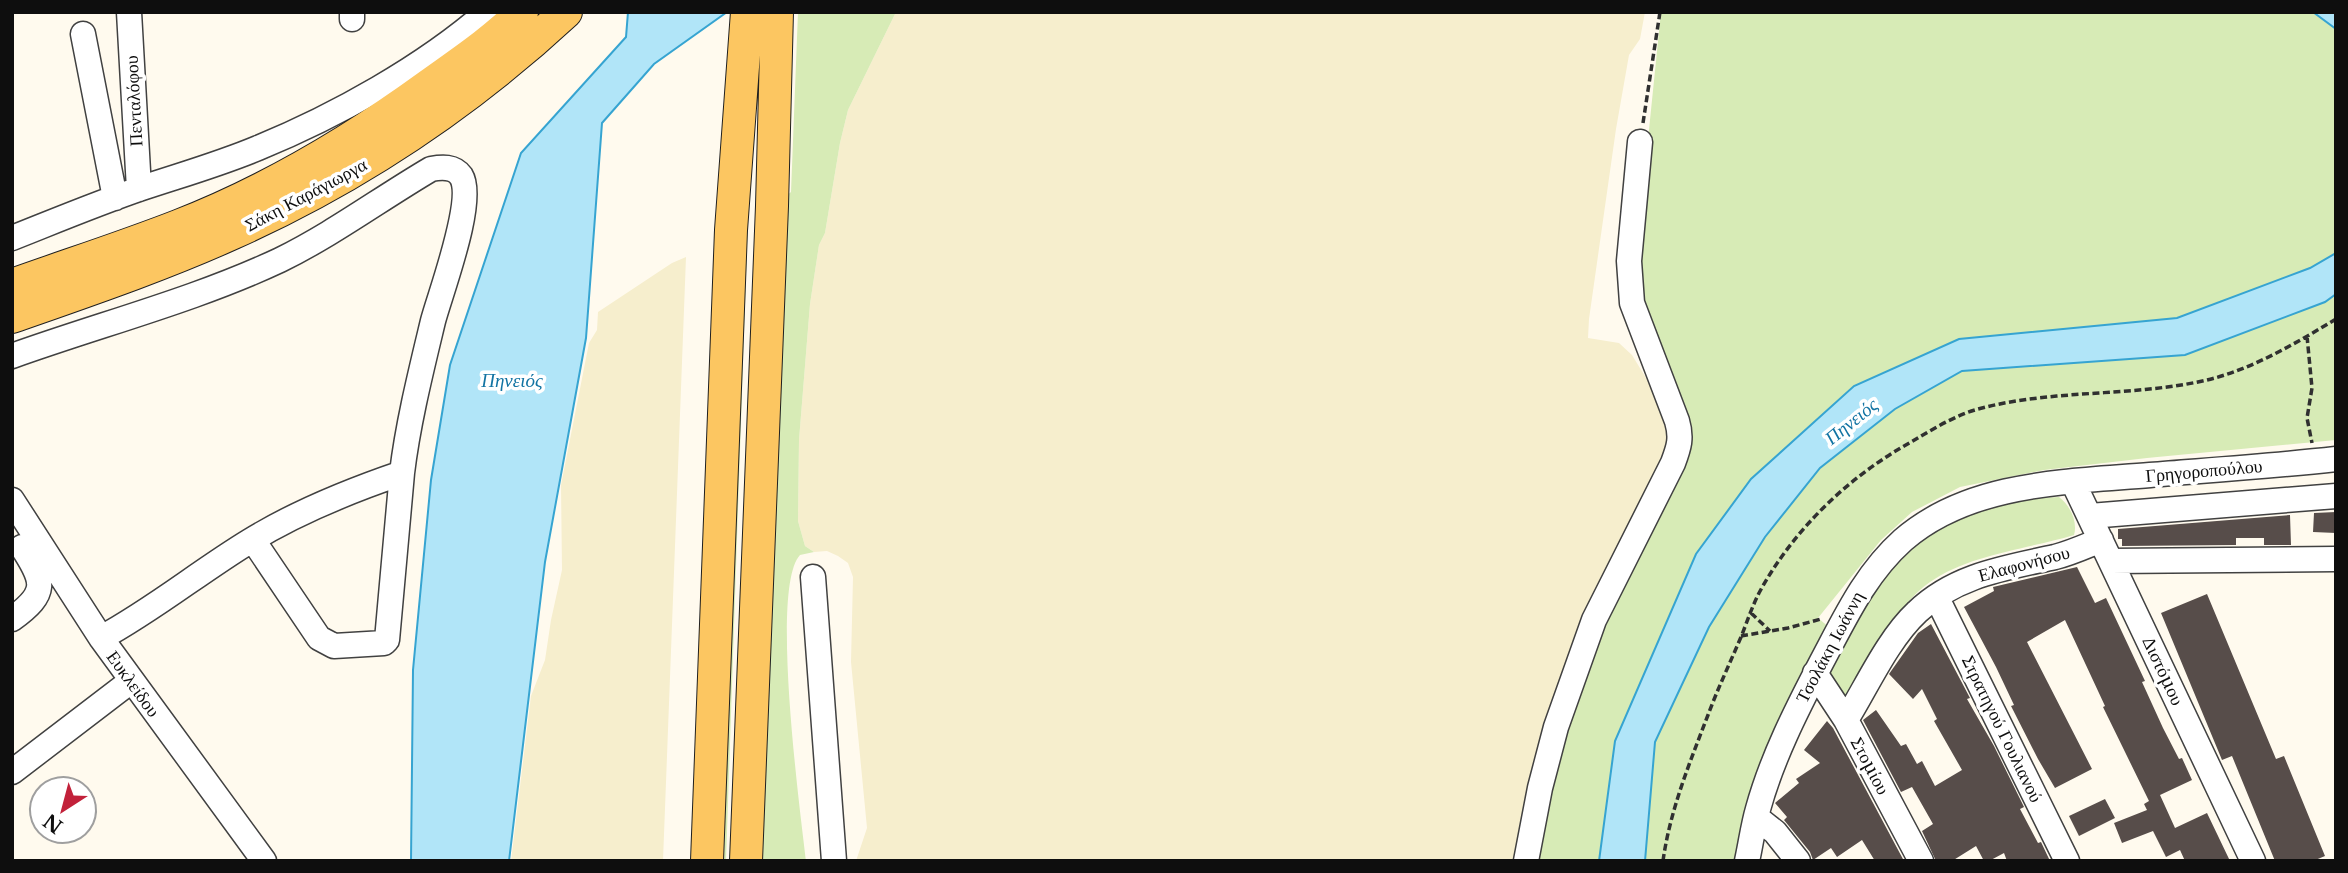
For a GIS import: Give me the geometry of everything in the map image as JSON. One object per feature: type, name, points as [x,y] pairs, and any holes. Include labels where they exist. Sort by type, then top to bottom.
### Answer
[{"type":"main road","name":"Σάκη Καράγιωργα","points":[[12,285],[179,226],[273,182],[352,137],[406,102],[471,55],[522,12]]},
{"type":"main road","name":"Σάκη Καράγιωργα","points":[[12,317],[177,258],[232,234],[343,177],[392,148],[453,105],[492,76],[566,12]]},
{"type":"main road","points":[[707,861],[731,230],[747,12]]},
{"type":"main road","points":[[746,861],[777,12]]},
{"type":"street","name":"Πενταλόφου","points":[[129,12],[139,189]]},
{"type":"street","points":[[14,235],[139,189],[209,167],[295,133],[388,81],[457,36],[487,12]]},
{"type":"street","points":[[83,33],[115,198]]},
{"type":"street","points":[[1526,861],[1540,788],[1556,727],[1594,620],[1673,463],[1680,443],[1677,421],[1632,303],[1629,261],[1640,142]]},
{"type":"street","points":[[12,356],[180,299],[277,261],[338,228],[432,169],[443,167],[454,170],[461,176],[464,188],[460,230],[452,266],[434,319],[402,474],[387,640],[384,643],[334,646],[319,638],[253,540]]},
{"type":"street","name":"Γρηγοροπούλου","points":[[2073,482],[2327,460]]},
{"type":"street","points":[[101,638],[253,540],[356,489],[402,474]]},
{"type":"street","name":"Διστόμου","points":[[2073,482],[2252,861]]},
{"type":"street","name":"Τσολάκη Ιωάννη","points":[[1748,861],[1756,817],[1788,729],[1839,626],[1864,583],[1906,538],[1948,510],[1981,498],[2025,488],[2073,482]]},
{"type":"street","points":[[2090,516],[2336,496]]},
{"type":"street","name":"Ευκλείδου","points":[[12,500],[131,681],[264,861]]},
{"type":"street","points":[[12,532],[38,571],[40,583],[37,596],[30,606],[12,618]]},
{"type":"street","name":"Ελαφονήσου","points":[[1846,720],[1904,626],[1915,613],[1968,579],[1994,570],[2058,556],[2106,551],[2336,559]]},
{"type":"street","points":[[813,577],[834,861]]},
{"type":"street","name":"Στρατηγού Γουλιανού","points":[[1937,598],[2067,861]]},
{"type":"street","name":"Στομίου","points":[[1815,673],[1846,720],[1921,861]]},
{"type":"street","points":[[12,772],[131,681]]},
{"type":"street","points":[[1756,817],[1774,832],[1798,861]]},
{"type":"path","points":[[1640,142],[1660,12]]},
{"type":"path","points":[[2307,336],[2312,388],[2308,429],[2327,460]]},
{"type":"path","points":[[1750,613],[1770,631]]},
{"type":"path","points":[[1741,636],[1788,628],[1818,618],[1839,626]]},
{"type":"shaded area","points":[[896,12],[1645,12],[1640,39],[1629,55],[1616,129],[1588,338],[1619,343],[1632,355],[1660,401],[1669,440],[1518,861],[856,861],[867,828],[851,662],[853,577],[848,563],[838,556],[827,551],[814,552],[805,546],[798,521],[799,440],[810,304],[840,143],[848,110]]},
{"type":"shaded area","points":[[686,257],[663,861],[511,861],[531,696],[545,660],[562,570],[561,485],[589,343],[597,330],[598,312],[672,263]]},
{"type":"green space","points":[[798,12],[896,12],[848,110],[825,233],[819,245],[810,304],[799,440],[798,521],[805,546],[814,552],[800,555],[791,575],[787,609],[790,701],[806,861],[761,861],[785,197],[791,192]]},
{"type":"green space","points":[[1661,12],[2312,12],[2336,29],[2336,253],[2310,268],[2177,318],[1959,339],[1854,386],[1615,741],[1599,861],[1537,861],[1539,842],[1594,620],[1680,439],[1638,316],[1646,159]]},
{"type":"green space","points":[[748,217],[726,861],[717,861],[741,222]]},
{"type":"green space","points":[[2336,294],[2336,440],[2044,470],[1960,487],[1912,512],[1881,540],[1818,618],[1830,628],[1736,861],[1645,861],[1655,742],[1709,627],[1765,537],[1820,468],[1895,409],[1962,371],[2185,355],[2325,302]]},
{"type":"green space","points":[[2059,497],[2067,504],[2072,514],[2074,535],[1981,559],[1930,582],[1893,621],[1845,701],[1829,671],[1862,609],[1900,560],[1922,541],[1970,514],[1998,505]]},
{"type":"water","name":"Πηνειός","points":[[628,12],[727,12],[654,64],[602,123],[586,338],[545,562],[509,861],[411,861],[413,670],[431,480],[450,365],[521,153],[626,37]]},
{"type":"water","points":[[2313,12],[2336,12],[2336,29]]},
{"type":"water","name":"Πηνειός","points":[[2336,253],[2336,294],[2325,302],[2185,355],[1962,371],[1895,409],[1820,468],[1765,537],[1709,627],[1655,742],[1645,861],[1599,861],[1615,741],[1696,554],[1751,479],[1854,386],[1959,339],[2177,318],[2310,268]]},
{"type":"building","points":[[2336,512],[2336,533],[2313,532],[2314,513]]},
{"type":"building","points":[[2290,515],[2291,545],[2264,545],[2264,538],[2236,538],[2236,545],[2122,546],[2122,539],[2118,539],[2118,529]]},
{"type":"building","points":[[2077,567],[2095,603],[2106,598],[2145,681],[2142,682],[2163,728],[2192,780],[2160,795],[2175,828],[2207,813],[2230,861],[2185,861],[2180,850],[2166,857],[2153,831],[2122,843],[2114,823],[2147,810],[2144,804],[2149,801],[2103,707],[2105,706],[2065,620],[2027,642],[2092,769],[2055,788],[2038,759],[2011,706],[2014,705],[1996,667],[1964,607],[1994,591],[1993,587]]},
{"type":"building","points":[[2207,594],[2276,759],[2284,756],[2325,856],[2313,861],[2275,861],[2232,756],[2222,760],[2161,613]]},
{"type":"building","points":[[1931,624],[2024,807],[2020,809],[2050,861],[2007,861],[2004,853],[1984,861],[1976,846],[1952,861],[1936,861],[1922,831],[1933,824],[1912,787],[1901,792],[1863,720],[1876,710],[1901,746],[1906,744],[1917,764],[1922,761],[1935,786],[1962,770],[1934,721],[1937,719],[1922,689],[1913,699],[1889,674],[1918,633]]},
{"type":"building","points":[[1827,721],[1904,861],[1875,861],[1862,840],[1837,857],[1831,848],[1813,860],[1810,852],[1784,820],[1787,817],[1775,803],[1799,783],[1796,779],[1820,763],[1804,750]]},
{"type":"building","points":[[2105,799],[2115,818],[2079,836],[2069,816]]}]
